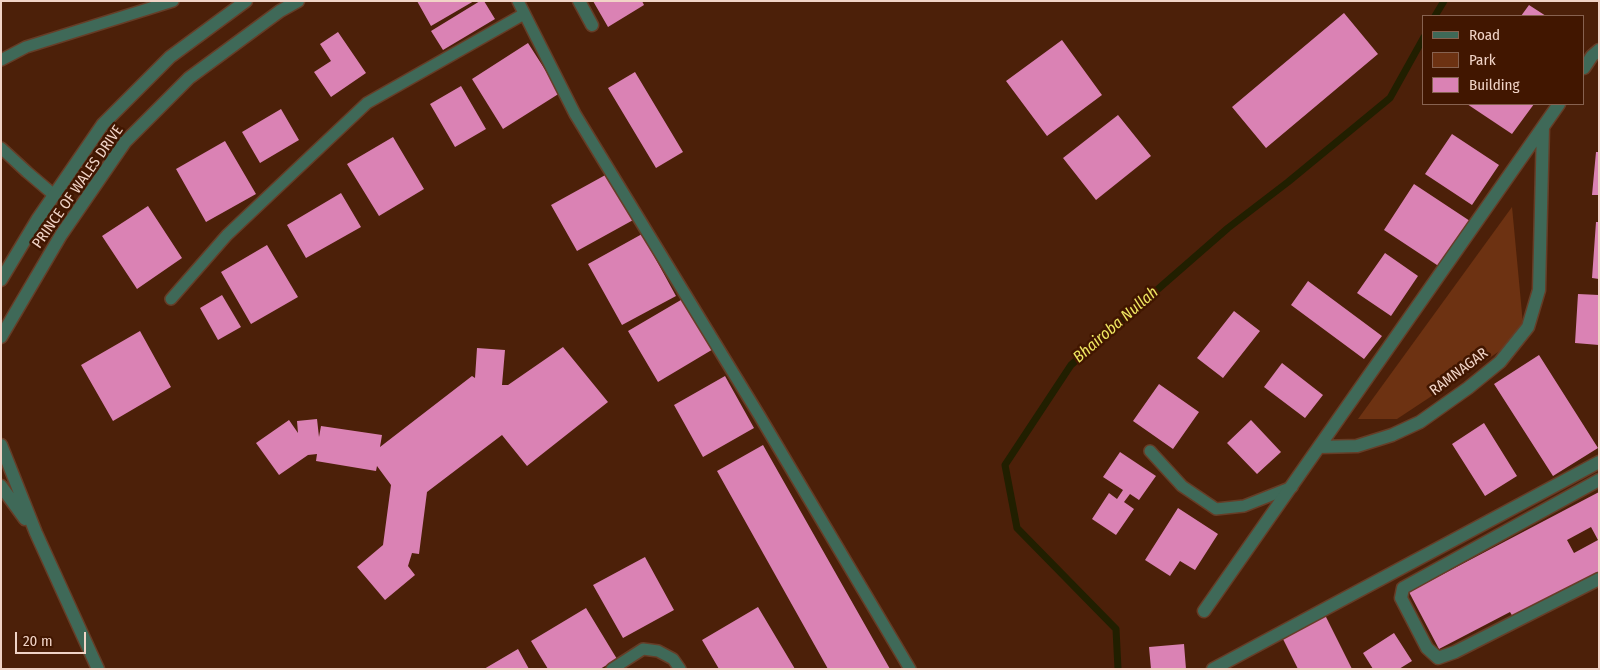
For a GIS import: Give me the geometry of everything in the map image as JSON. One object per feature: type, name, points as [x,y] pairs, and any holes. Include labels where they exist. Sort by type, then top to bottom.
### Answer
[{"type":"street","name":"PRINCE OF WALES DRIVE","points":[[1,280],[37,220],[103,124],[170,57],[246,1]]},
{"type":"street","name":"PRINCE OF WALES DRIVE","points":[[1,337],[61,235],[125,142],[189,78],[280,11],[298,1]]},
{"type":"street","points":[[579,1],[592,25]]},
{"type":"street","points":[[1585,66],[1599,50]]},
{"type":"street","points":[[1204,611],[1320,448],[1558,105]]},
{"type":"street","name":"RAMNAGAR","points":[[1320,448],[1357,446],[1392,435],[1420,422],[1468,388],[1500,362],[1528,327],[1538,290],[1543,127]]},
{"type":"street","points":[[1,445],[36,533],[98,669]]},
{"type":"street","points":[[1213,669],[1599,462]]},
{"type":"street","points":[[1599,480],[1403,588],[1401,598],[1427,648],[1438,658],[1455,652],[1599,578]]},
{"type":"street","points":[[1,486],[36,533]]},
{"type":"lane","points":[[1,60],[26,47],[173,1]]},
{"type":"lane","points":[[518,1],[575,114],[764,424],[910,669]]},
{"type":"lane","points":[[171,299],[227,235],[367,103],[524,14]]},
{"type":"lane","points":[[1,148],[54,195]]},
{"type":"lane","points":[[1150,451],[1182,486],[1216,509],[1244,506],[1292,487]]},
{"type":"lane","points":[[612,669],[642,649],[658,651],[674,659],[680,669]]},
{"type":"green space","points":[[1512,207],[1524,335],[1397,419],[1358,419]]},
{"type":"building","points":[[417,1],[474,1],[431,26]]},
{"type":"building","points":[[480,1],[484,1],[495,19],[443,50],[431,31]]},
{"type":"building","points":[[593,1],[642,1],[644,5],[608,27]]},
{"type":"building","points":[[1529,5],[1544,15],[1522,15]]},
{"type":"building","points":[[1344,13],[1378,54],[1266,148],[1232,107]]},
{"type":"building","points":[[338,32],[366,73],[331,97],[314,72],[331,61],[320,44]]},
{"type":"building","points":[[1062,40],[1102,95],[1047,136],[1006,81]]},
{"type":"building","points":[[528,43],[560,93],[503,129],[472,79]]},
{"type":"building","points":[[635,72],[683,152],[656,168],[608,88]]},
{"type":"building","points":[[461,86],[486,129],[455,147],[430,104]]},
{"type":"building","points":[[1468,105],[1533,105],[1512,134]]},
{"type":"building","points":[[281,109],[299,140],[260,163],[242,132]]},
{"type":"building","points":[[1118,115],[1151,156],[1096,200],[1063,158]]},
{"type":"building","points":[[1452,134],[1499,165],[1472,205],[1425,174]]},
{"type":"building","points":[[393,137],[424,189],[379,216],[347,164]]},
{"type":"building","points":[[225,141],[256,194],[206,222],[176,169]]},
{"type":"building","points":[[1596,152],[1599,152],[1599,195],[1592,195]]},
{"type":"building","points":[[609,173],[635,219],[577,251],[551,205]]},
{"type":"building","points":[[1414,184],[1470,221],[1440,267],[1384,230]]},
{"type":"building","points":[[341,193],[361,227],[306,258],[287,225]]},
{"type":"building","points":[[148,206],[182,258],[137,289],[102,236]]},
{"type":"building","points":[[1596,222],[1599,222],[1599,279],[1592,278]]},
{"type":"building","points":[[642,234],[676,296],[622,325],[588,264]]},
{"type":"building","points":[[267,245],[298,297],[251,324],[221,272]]},
{"type":"building","points":[[1385,253],[1418,276],[1391,316],[1357,293]]},
{"type":"building","points":[[1308,281],[1382,336],[1364,359],[1291,305]]},
{"type":"building","points":[[1578,294],[1599,295],[1599,345],[1575,343]]},
{"type":"building","points":[[222,295],[241,327],[218,340],[200,308]]},
{"type":"building","points":[[686,297],[715,348],[658,382],[628,331]]},
{"type":"building","points":[[1234,311],[1260,331],[1223,378],[1197,358]]},
{"type":"building","points":[[140,331],[171,387],[113,421],[81,365]]},
{"type":"building","points":[[563,347],[608,402],[527,466],[502,435],[427,492],[419,554],[412,553],[408,566],[415,575],[385,600],[357,567],[383,545],[391,485],[377,466],[376,471],[316,461],[317,454],[308,455],[279,475],[256,443],[289,420],[298,433],[297,421],[317,419],[319,437],[321,426],[382,435],[380,447],[472,376],[475,378],[477,348],[505,350],[502,385],[508,385]]},
{"type":"building","points":[[1539,355],[1598,448],[1553,476],[1494,384]]},
{"type":"building","points":[[1282,363],[1323,395],[1305,418],[1264,387]]},
{"type":"building","points":[[725,376],[754,428],[703,457],[674,405]]},
{"type":"building","points":[[1159,384],[1199,412],[1173,449],[1133,421]]},
{"type":"building","points":[[1251,420],[1281,452],[1257,474],[1227,443]]},
{"type":"building","points":[[1484,423],[1517,476],[1485,496],[1452,444]]},
{"type":"building","points":[[763,445],[890,669],[828,669],[717,471]]},
{"type":"building","points":[[1120,452],[1156,476],[1139,500],[1130,494],[1124,502],[1134,509],[1116,535],[1092,519],[1109,493],[1117,499],[1123,490],[1103,477]]},
{"type":"building","points":[[1599,492],[1599,572],[1513,617],[1510,612],[1439,649],[1409,592]],"holes":[[[1591,527],[1598,540],[1574,553],[1567,540]]]},
{"type":"building","points":[[1178,508],[1218,534],[1195,570],[1180,561],[1170,576],[1145,560]]},
{"type":"building","points":[[645,557],[674,610],[623,638],[593,585]]},
{"type":"building","points":[[758,607],[795,669],[719,669],[702,640]]},
{"type":"building","points":[[586,608],[617,659],[600,669],[548,669],[531,641]]},
{"type":"building","points":[[1325,615],[1352,669],[1298,669],[1282,637]]},
{"type":"building","points":[[1394,633],[1412,661],[1399,669],[1373,669],[1363,653]]},
{"type":"building","points":[[1184,644],[1186,669],[1151,669],[1149,647]]},
{"type":"building","points":[[518,649],[529,669],[484,669]]},
{"type":"waterway","name":"Bhairoba Nullah","points":[[1436,15],[1444,1]]},
{"type":"waterway","name":"Bhairoba Nullah","points":[[1118,669],[1116,629],[1017,528],[1005,465],[1071,365],[1228,228],[1288,182],[1390,98],[1422,41]]}]
